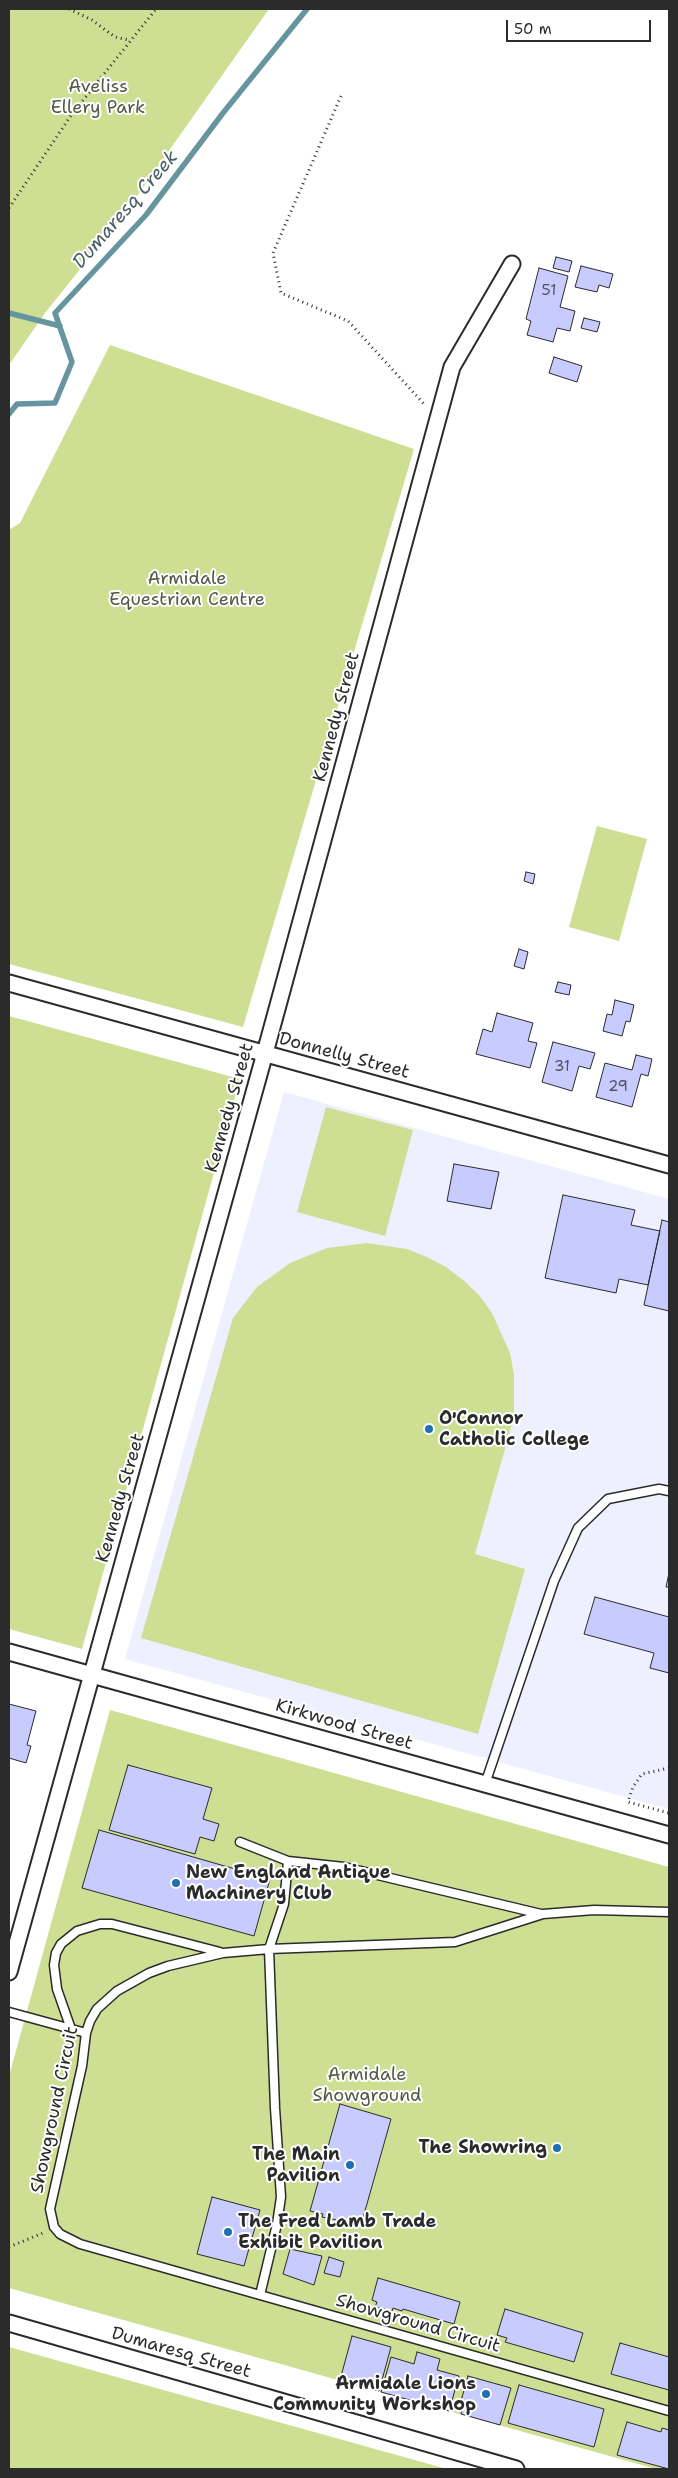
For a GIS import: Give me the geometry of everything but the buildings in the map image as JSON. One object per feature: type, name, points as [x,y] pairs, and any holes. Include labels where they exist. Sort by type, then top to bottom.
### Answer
[{"type":"street","name":"Kennedy Street","points":[[9,1972],[90,1674],[265,1053],[452,368],[512,264]]},
{"type":"street","name":"Donnelly Street","points":[[9,983],[669,1165]]},
{"type":"street","name":"Kirkwood Street","points":[[9,1652],[669,1836]]},
{"type":"street","name":"Dumaresq Street","points":[[9,2323],[516,2469]]},
{"type":"lane","points":[[485,1784],[554,1581],[578,1528],[608,1499],[659,1489],[669,1491]]},
{"type":"lane","points":[[240,1842],[288,1861],[344,1866],[543,1914]]},
{"type":"lane","points":[[260,2295],[277,2224],[281,2197],[274,2089],[269,1949],[284,1904],[288,1861]]},
{"type":"lane","name":"Showground Circuit","points":[[669,1912],[594,1910],[543,1914],[455,1942],[269,1949],[224,1953],[168,1966],[130,1982],[97,2009],[86,2032],[82,2066],[51,2201],[50,2216],[54,2228],[60,2234],[80,2244],[669,2411]]},
{"type":"lane","points":[[71,2029],[57,1989],[54,1965],[61,1944],[77,1931],[100,1924],[112,1924],[224,1953]]},
{"type":"lane","points":[[9,2012],[86,2032]]},
{"type":"path","points":[[69,9],[92,20],[115,37],[129,40]]},
{"type":"path","points":[[9,208],[72,114],[129,40],[156,9]]},
{"type":"path","points":[[341,96],[272,253],[282,293],[348,321],[438,419]]},
{"type":"path","points":[[669,1768],[642,1774],[633,1787],[628,1802],[669,1813]]},
{"type":"path","points":[[9,2247],[54,2228]]},
{"type":"shaded area","name":"O'Connor Catholic College","points":[[284,1092],[669,1199],[669,1809],[125,1659]]},
{"type":"green space","name":"Aveliss Ellery Park","points":[[9,9],[269,9],[125,213],[45,313],[9,365]]},
{"type":"green space","name":"Armidale Equestrian Centre","points":[[110,345],[414,449],[243,1027],[9,964],[9,530],[20,523]]},
{"type":"green space","points":[[597,826],[647,839],[619,941],[569,927]]},
{"type":"green space","points":[[9,1016],[240,1079],[82,1649],[9,1629]]},
{"type":"green space","points":[[326,1107],[413,1130],[385,1236],[297,1212]]},
{"type":"green space","points":[[367,1243],[407,1249],[446,1267],[463,1280],[479,1295],[492,1313],[510,1353],[514,1374],[514,1417],[475,1554],[525,1569],[478,1734],[141,1638],[233,1318],[257,1287],[290,1263],[327,1248]]},
{"type":"green space","name":"Armidale Showground","points":[[110,1710],[669,1867],[669,2469],[656,2469],[9,2288],[9,2076]]},
{"type":"green space","points":[[9,2347],[447,2469],[9,2469]]},
{"type":"waterway","name":"Dumaresq Creek","points":[[9,414],[17,404],[55,403],[72,362],[55,313],[146,215],[223,113],[307,9]]},
{"type":"waterway","points":[[9,313],[60,326]]},
{"type":"place","name":"O'Connor Catholic College","points":[[429,1429]]},
{"type":"place","name":"New England Antique Machinery Club","points":[[176,1883]]},
{"type":"place","name":"The Showring","points":[[557,2148]]},
{"type":"place","name":"The Main Pavilion","points":[[350,2165]]},
{"type":"place","name":"The Fred Lamb Trade Exhibit Pavilion","points":[[228,2232]]},
{"type":"place","name":"Armidale Lions Community Workshop","points":[[486,2394]]}]
